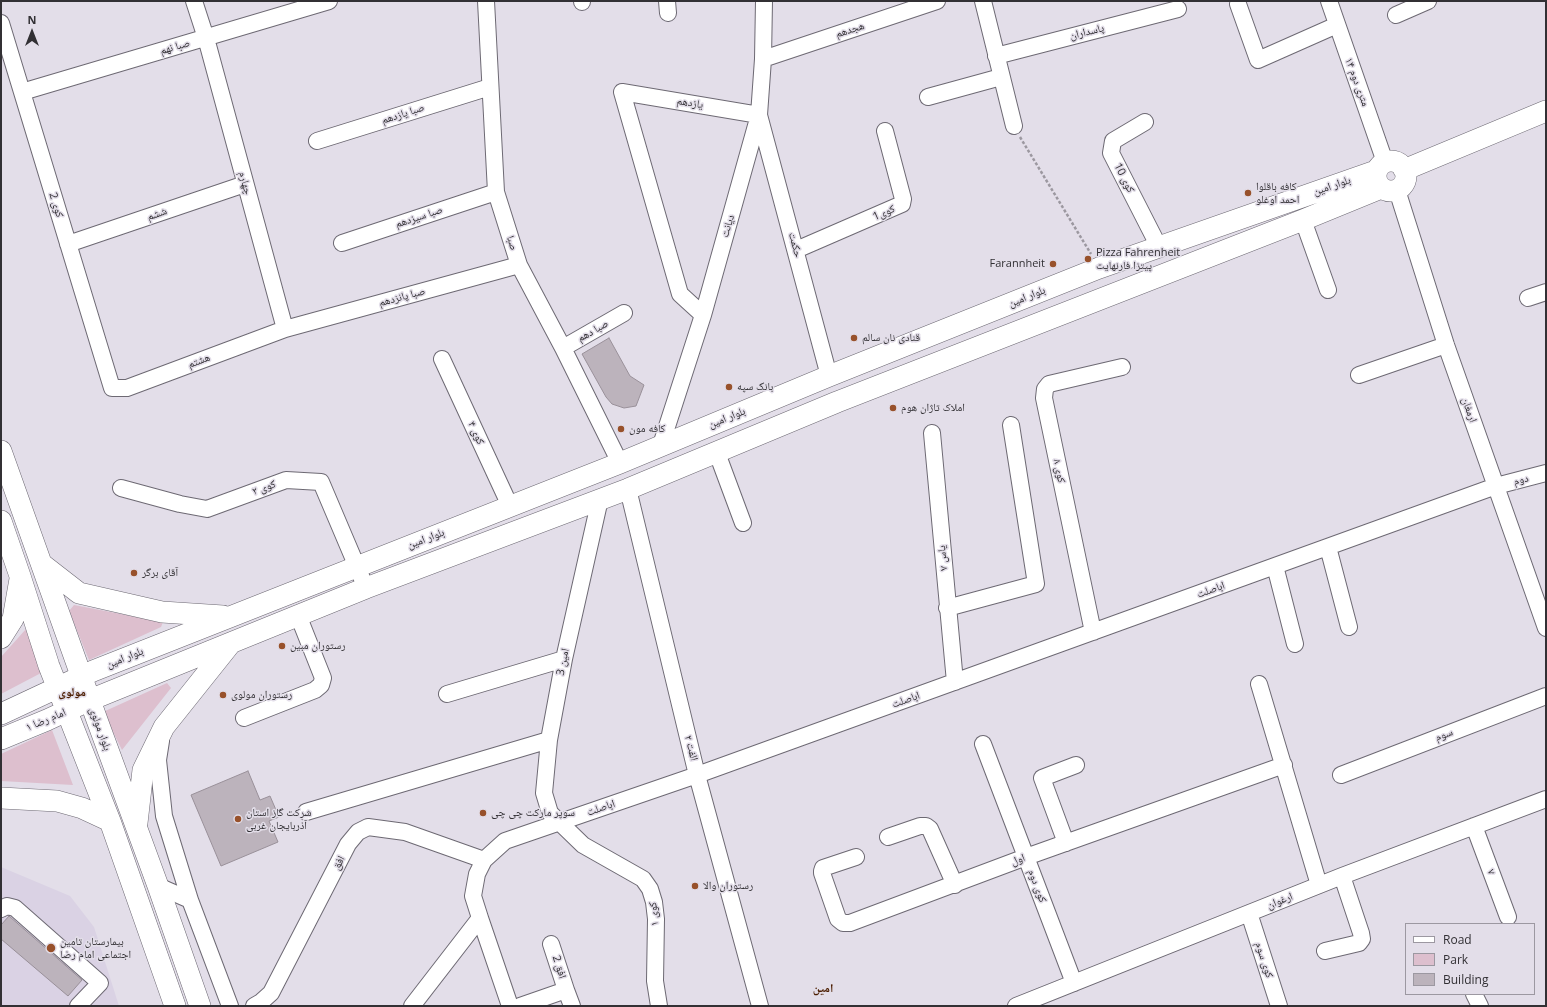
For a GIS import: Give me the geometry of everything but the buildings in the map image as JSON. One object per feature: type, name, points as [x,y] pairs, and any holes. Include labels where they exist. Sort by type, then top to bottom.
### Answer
[{"type":"main road","points":[[1385,178],[1404,184],[1406,179],[1404,170],[1546,111]]},
{"type":"main road","name":"بلوار امین","points":[[90,700],[366,588],[600,500],[717,453],[837,402],[1303,220],[1385,178]]},
{"type":"main road","name":"بلوار امین","points":[[81,676],[620,462],[829,376],[1099,268],[1159,247],[1385,178]]},
{"type":"main road","points":[[829,376],[837,402]]},
{"type":"main road","name":"بلوار مولوی","points":[[1,451],[200,1006]]},
{"type":"main road","points":[[1,521],[56,687],[110,821],[175,1006]]},
{"type":"main road","points":[[43,565],[79,593],[162,612],[229,617]]},
{"type":"main road","points":[[1,638],[13,619],[20,576]]},
{"type":"main road","points":[[136,828],[143,770],[164,727],[232,642]]},
{"type":"main road","points":[[1,714],[81,676]]},
{"type":"main road","name":"امام رضا ۱","points":[[1,739],[66,712],[90,700]]},
{"type":"main road","points":[[1,798],[57,801],[82,808],[110,821]]},
{"type":"street","name":"چهارم","points":[[194,1],[206,38],[285,329]]},
{"type":"street","name":"صبا نهم","points":[[22,92],[329,1]]},
{"type":"street","name":"صبا","points":[[486,1],[496,192],[519,264],[620,462]]},
{"type":"street","name":"دیانت","points":[[661,445],[703,315],[759,115],[763,59],[764,1]]},
{"type":"street","name":"هجدهم","points":[[763,59],[937,1]]},
{"type":"street","points":[[982,1],[1014,126]]},
{"type":"street","name":"۱۴ متری دوم","points":[[1329,1],[1385,178]]},
{"type":"street","points":[[1396,14],[1428,1]]},
{"type":"street","points":[[1238,4],[1258,60],[1337,25]]},
{"type":"street","name":"پاسداران","points":[[996,56],[1178,9]]},
{"type":"street","name":"کوی 2","points":[[1,23],[112,388]]},
{"type":"street","points":[[928,98],[1001,77]]},
{"type":"street","name":"صبا یازدهم","points":[[317,141],[490,87]]},
{"type":"street","name":"یازدهم","points":[[703,315],[680,294],[622,92],[759,115]]},
{"type":"street","name":"حکمت","points":[[759,115],[829,376]]},
{"type":"street","name":"کوی 10","points":[[1145,122],[1113,141],[1111,153],[1159,247]]},
{"type":"street","name":"کوی1","points":[[796,250],[902,204],[903,199],[885,131]]},
{"type":"street","name":"ارمغان","points":[[1385,178],[1546,628]]},
{"type":"street","name":"ششم","points":[[68,244],[245,184]]},
{"type":"street","name":"صبا سیزدهم","points":[[342,242],[496,192]]},
{"type":"street","points":[[1303,220],[1328,290]]},
{"type":"street","name":"صبا پانزدهم","points":[[285,329],[519,264]]},
{"type":"street","points":[[1528,298],[1546,292]]},
{"type":"street","name":"صبا دهم","points":[[563,348],[624,313]]},
{"type":"street","name":"هشتم","points":[[112,388],[127,388],[285,329]]},
{"type":"street","points":[[1359,375],[1446,345]]},
{"type":"street","name":"کوی ۴","points":[[442,359],[510,506]]},
{"type":"street","name":"کوی ۸","points":[[1093,632],[1044,398],[1045,390],[1050,384],[1122,367]]},
{"type":"street","points":[[947,608],[1036,584],[1011,425]]},
{"type":"street","name":"یاس ۷","points":[[932,433],[955,682]]},
{"type":"street","points":[[717,453],[743,524]]},
{"type":"street","name":"دوم","points":[[1496,486],[1546,474]]},
{"type":"street","name":"کوی ۲","points":[[121,488],[180,504],[207,509],[286,480],[321,482],[357,566]]},
{"type":"street","name":"اباصلت","points":[[480,918],[473,896],[477,874],[484,860],[505,841],[698,775],[1496,486]]},
{"type":"street","name":"الفت ۲","points":[[628,489],[698,775],[760,1006]]},
{"type":"street","name":"امین 3","points":[[560,822],[550,813],[544,793],[549,740],[564,659],[600,500]]},
{"type":"street","points":[[1328,547],[1349,627]]},
{"type":"street","points":[[357,566],[366,588]]},
{"type":"street","points":[[1275,566],[1295,644]]},
{"type":"street","points":[[244,718],[315,690],[321,685],[323,678],[298,615]]},
{"type":"street","points":[[447,694],[564,659]]},
{"type":"street","points":[[1259,684],[1319,885]]},
{"type":"street","name":"سوم","points":[[1341,775],[1546,696]]},
{"type":"street","points":[[164,727],[158,760],[164,816],[190,900],[230,1006]]},
{"type":"street","points":[[306,812],[549,740]]},
{"type":"street","name":"کوی دوم","points":[[982,744],[1074,983]]},
{"type":"street","points":[[1066,843],[1042,778],[1076,765]]},
{"type":"street","name":"اول","points":[[856,857],[824,868],[822,873],[838,918],[843,924],[850,923],[955,885],[1026,857],[1284,765]]},
{"type":"street","name":"ارغوان","points":[[1016,1006],[1342,876],[1546,799]]},
{"type":"street","name":"کوی ۱","points":[[560,822],[583,845],[643,879],[650,889],[654,902],[656,919],[656,981],[659,1006]]},
{"type":"street","points":[[888,838],[920,826],[926,826],[930,829],[955,885]]},
{"type":"street","name":"۷","points":[[1474,826],[1508,917]]},
{"type":"street","name":"افق","points":[[254,1006],[271,993],[348,844],[358,832],[368,827],[404,832],[484,860]]},
{"type":"street","points":[[1325,951],[1359,943],[1362,939],[1342,876]]},
{"type":"street","points":[[158,886],[190,900]]},
{"type":"street","points":[[1,908],[7,906],[15,908],[100,983],[78,1006]]},
{"type":"street","name":"کوی سوم","points":[[1249,913],[1279,1006]]},
{"type":"street","points":[[412,1006],[480,918]]},
{"type":"street","points":[[480,918],[510,1006]]},
{"type":"street","name":"افق 2","points":[[520,1006],[566,990],[551,944]]},
{"type":"street","points":[[566,990],[572,1006]]},
{"type":"street","points":[[1474,995],[1480,1006]]},
{"type":"path","points":[[1014,126],[1099,268]]},
{"type":"shaded area","name":"بیمارستان تامین اجتماعی امام رضا","points":[[1,867],[70,896],[94,927],[119,1006],[1,1006]]},
{"type":"green space","points":[[74,605],[163,622],[161,627],[89,660],[69,611]]},
{"type":"green space","points":[[26,629],[41,673],[1,694],[1,657]]},
{"type":"green space","points":[[167,683],[171,688],[122,750],[103,712]]},
{"type":"green space","points":[[52,730],[73,785],[1,781],[1,754]]},
{"type":"place","name":"کافه باقلوا احمد اوغلو","points":[[1248,193]]},
{"type":"place","name":"Pizza Fahrenheit پیتزا فارنهایت","points":[[1088,259]]},
{"type":"place","name":"Farannheit","points":[[1053,264]]},
{"type":"place","name":"قنادی نان سالم","points":[[854,338]]},
{"type":"place","name":"بانک سپه","points":[[729,387]]},
{"type":"place","name":"املاک تاژان هوم","points":[[893,408]]},
{"type":"place","name":"کافه مون","points":[[621,429]]},
{"type":"place","name":"آقاى برگر","points":[[134,573]]},
{"type":"place","name":"رستوران مبین","points":[[282,646]]},
{"type":"place","name":"رستوران مولوی","points":[[223,695]]},
{"type":"place","name":"سوپر مارکت چی چی","points":[[483,813]]},
{"type":"place","name":"شرکت گاز استان آذربایجان غربی","points":[[238,819]]},
{"type":"place","name":"رستوران والا","points":[[695,886]]},
{"type":"place","name":"بیمارستان تامین اجتماعی امام رضا","points":[[51,948]]},
{"type":"district","name":"مولوی","points":[[72,693]]},
{"type":"district","name":"امین","points":[[823,989]]}]
